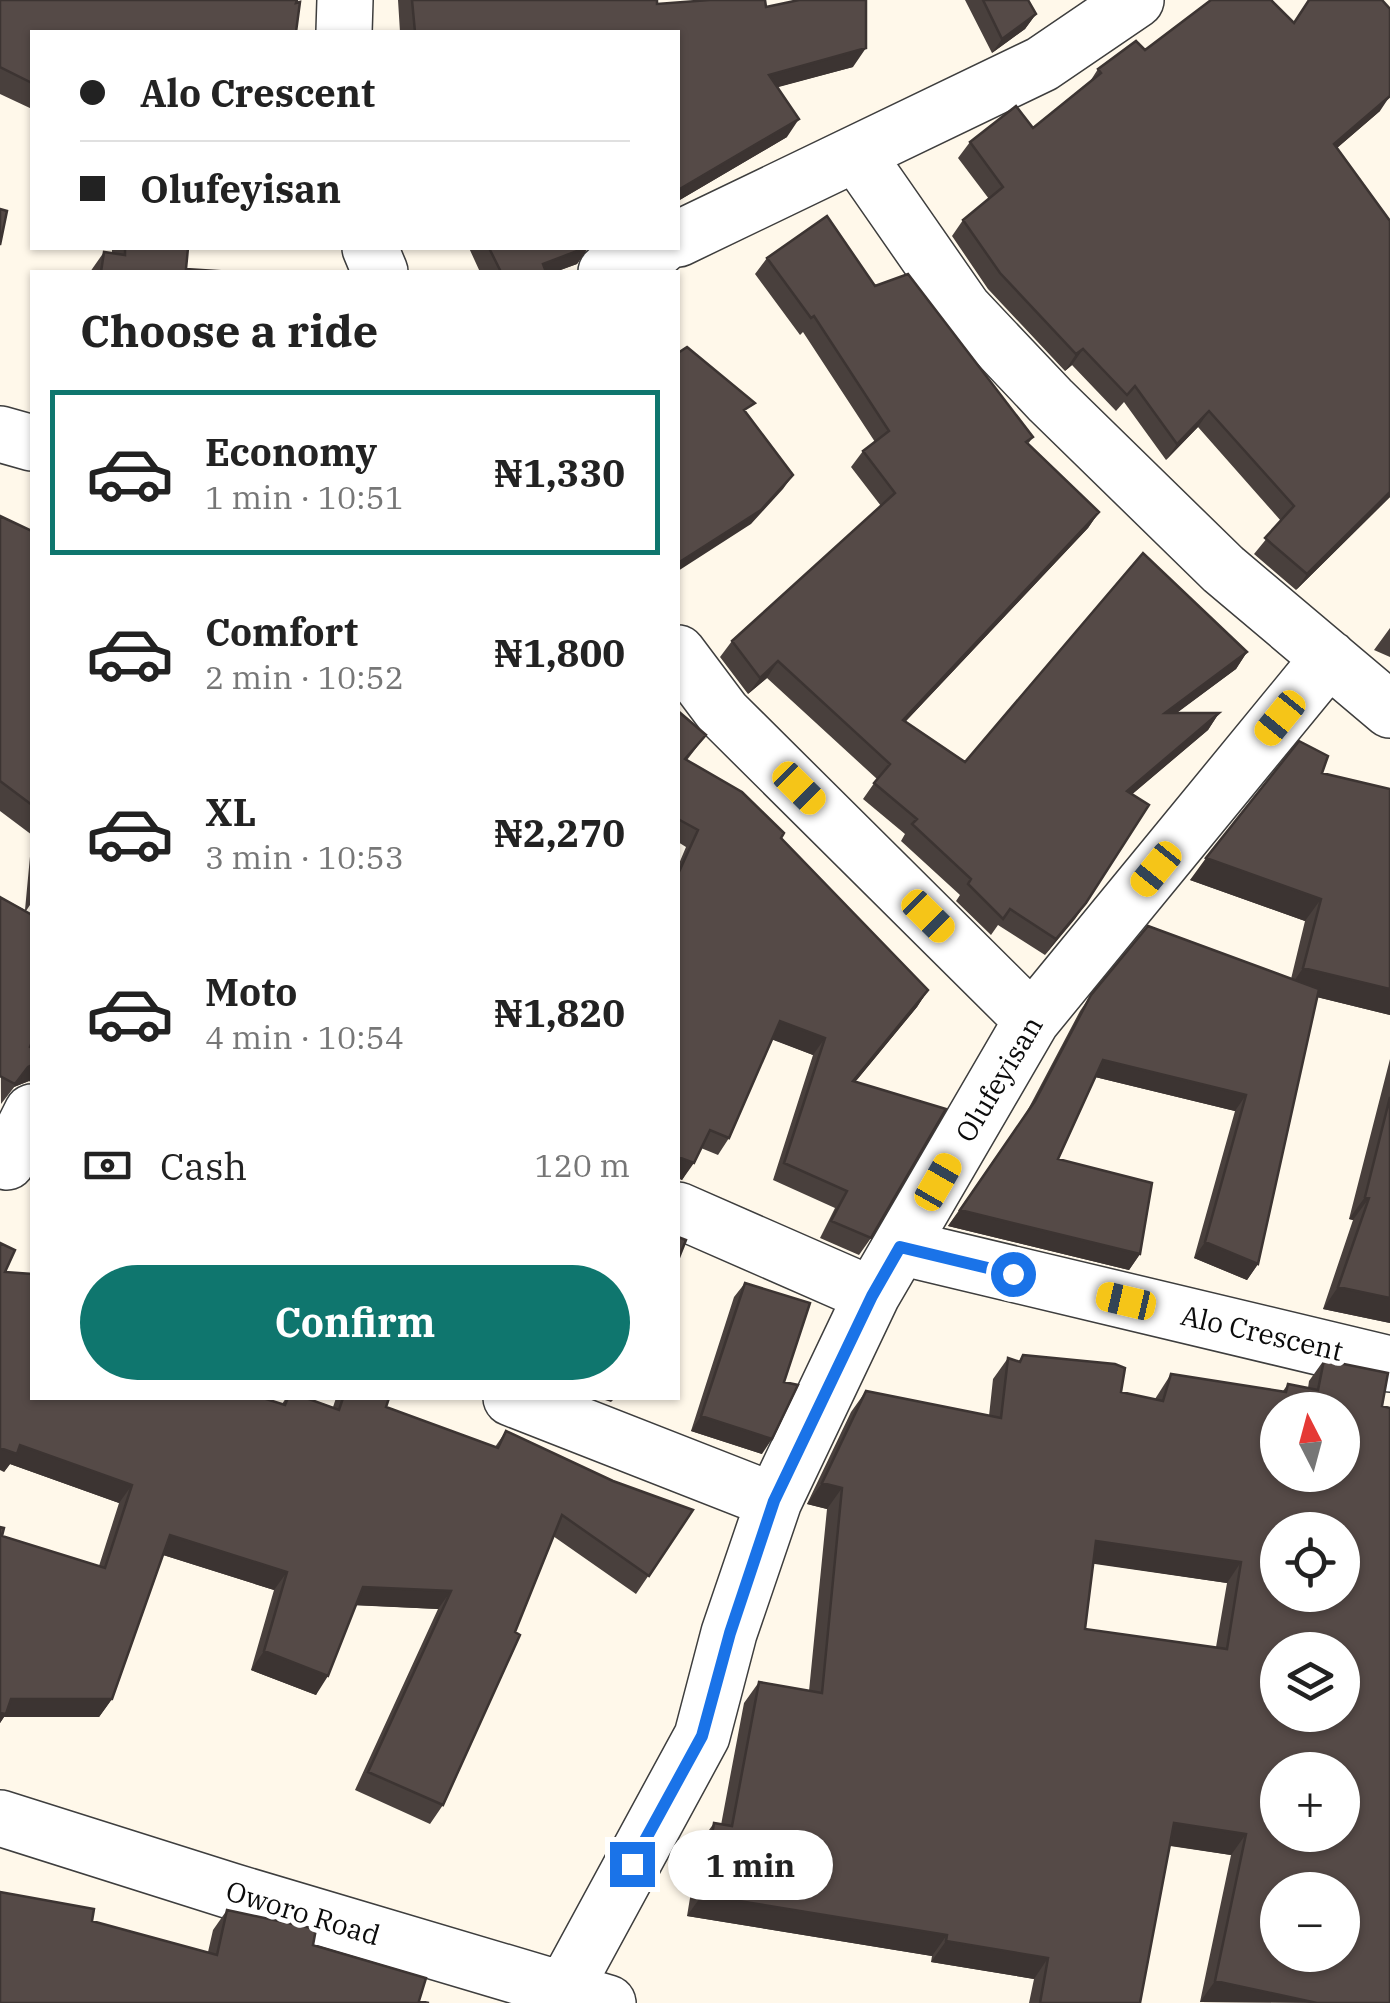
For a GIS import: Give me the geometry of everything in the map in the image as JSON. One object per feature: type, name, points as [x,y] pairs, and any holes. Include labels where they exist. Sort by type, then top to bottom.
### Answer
[{"type":"street","points":[[344,30],[345,0]]},
{"type":"street","points":[[680,238],[1042,64],[1136,0]]},
{"type":"street","points":[[857,155],[964,309],[1050,400],[1223,570],[1390,710]]},
{"type":"street","points":[[610,270],[655,250]]},
{"type":"street","points":[[0,434],[30,442]]},
{"type":"street","points":[[680,657],[722,713],[1032,1020]]},
{"type":"street","name":"Olufeyisan","points":[[586,1997],[702,1736],[730,1633],[774,1501],[872,1296],[1032,1020],[1330,658]]},
{"type":"street","points":[[13,1164],[30,1117]]},
{"type":"street","points":[[680,1211],[872,1296]]},
{"type":"street","name":"Alo Crescent","points":[[900,1247],[1390,1364]]},
{"type":"street","points":[[516,1400],[774,1501]]},
{"type":"street","name":"Oworo Road","points":[[0,1818],[586,1997]]},
{"type":"building","points":[[0,0],[300,2],[296,30],[30,30],[30,82],[0,67]]},
{"type":"building","points":[[412,0],[657,0],[657,4],[765,0],[766,7],[799,0],[866,0],[866,48],[769,75],[799,119],[680,189],[680,30],[415,30]]},
{"type":"building","points":[[983,0],[1028,0],[1036,14],[1002,39]]},
{"type":"building","points":[[1211,0],[1271,0],[1294,23],[1309,0],[1382,0],[1390,9],[1390,96],[1334,144],[1390,221],[1390,492],[1307,574],[1265,538],[1294,506],[1209,411],[1177,444],[1135,386],[1127,395],[1083,349],[1076,354],[1000,273],[963,220],[1003,187],[970,142],[1016,106],[1033,128],[1101,73],[1098,69],[1136,41],[1145,50]]},
{"type":"building","points":[[0,209],[7,211],[0,245]]},
{"type":"building","points":[[827,216],[875,286],[908,274],[1033,437],[1026,442],[1099,512],[903,720],[965,762],[1143,553],[1247,652],[1165,713],[1219,713],[1127,791],[1149,805],[1086,903],[1056,939],[1010,909],[1003,919],[968,884],[971,879],[912,824],[917,819],[874,783],[890,764],[778,661],[760,678],[732,641],[895,493],[863,451],[889,431],[814,316],[811,318],[767,258]]},
{"type":"building","points":[[125,250],[188,250],[186,269],[202,270],[101,270],[104,252],[125,255]]},
{"type":"building","points":[[490,250],[580,250],[543,264],[545,270],[500,270]]},
{"type":"building","points":[[687,347],[755,403],[744,410],[793,475],[761,510],[680,562],[680,352]]},
{"type":"building","points":[[0,516],[30,530],[30,804],[0,781]]},
{"type":"building","points":[[680,713],[706,735],[685,759],[742,792],[784,833],[781,838],[928,990],[853,1081],[946,1109],[871,1238],[831,1221],[847,1191],[784,1163],[825,1038],[780,1021],[729,1138],[710,1130],[694,1163],[680,1158],[680,870],[698,830],[680,820]]},
{"type":"building","points":[[1299,741],[1328,756],[1322,773],[1390,789],[1390,989],[1303,968],[1321,899],[1206,858]]},
{"type":"building","points":[[0,897],[30,914],[30,1066],[15,1084],[0,1076]]},
{"type":"building","points":[[1148,926],[1319,989],[1258,1264],[1205,1242],[1246,1095],[1103,1060],[1058,1159],[1152,1183],[1140,1254],[960,1210],[1035,1101],[1091,995]]},
{"type":"building","points":[[1390,1097],[1390,1298],[1338,1287],[1369,1198],[1365,1197]]},
{"type":"building","points":[[0,1243],[15,1250],[5,1272],[30,1274],[30,1400],[269,1400],[285,1405],[287,1400],[312,1400],[339,1410],[342,1400],[388,1400],[386,1407],[498,1448],[506,1431],[613,1481],[693,1510],[649,1576],[562,1515],[515,1632],[520,1635],[443,1805],[368,1772],[451,1591],[363,1587],[328,1676],[264,1651],[287,1572],[170,1535],[112,1699],[11,1699],[6,1714],[0,1713],[0,1527],[4,1528],[2,1536],[105,1568],[132,1485],[20,1445],[17,1454],[0,1448]]},
{"type":"building","points":[[745,1283],[810,1303],[784,1382],[798,1385],[772,1439],[701,1416]]},
{"type":"building","points":[[1023,1355],[1115,1364],[1125,1368],[1121,1392],[1163,1401],[1171,1374],[1286,1392],[1288,1384],[1318,1390],[1324,1360],[1388,1373],[1382,1406],[1390,1408],[1390,2003],[1317,2003],[1215,1981],[1246,1834],[1174,1823],[1140,2003],[1040,2003],[1048,1958],[946,1941],[947,1935],[702,1895],[714,1823],[732,1826],[759,1682],[822,1693],[842,1488],[822,1483],[866,1391],[1001,1418],[1008,1358],[1020,1362]],"holes":[[[1096,1541],[1241,1562],[1227,1649],[1085,1629]]]},
{"type":"building","points":[[0,1892],[94,1909],[92,1921],[217,1955],[227,1910],[316,1929],[313,1945],[426,1978],[419,2001],[429,2003],[0,2003]]},
{"type":"route","points":[[632,1864],[702,1736],[730,1633],[774,1501],[872,1296],[900,1247],[1013,1274]]}]
